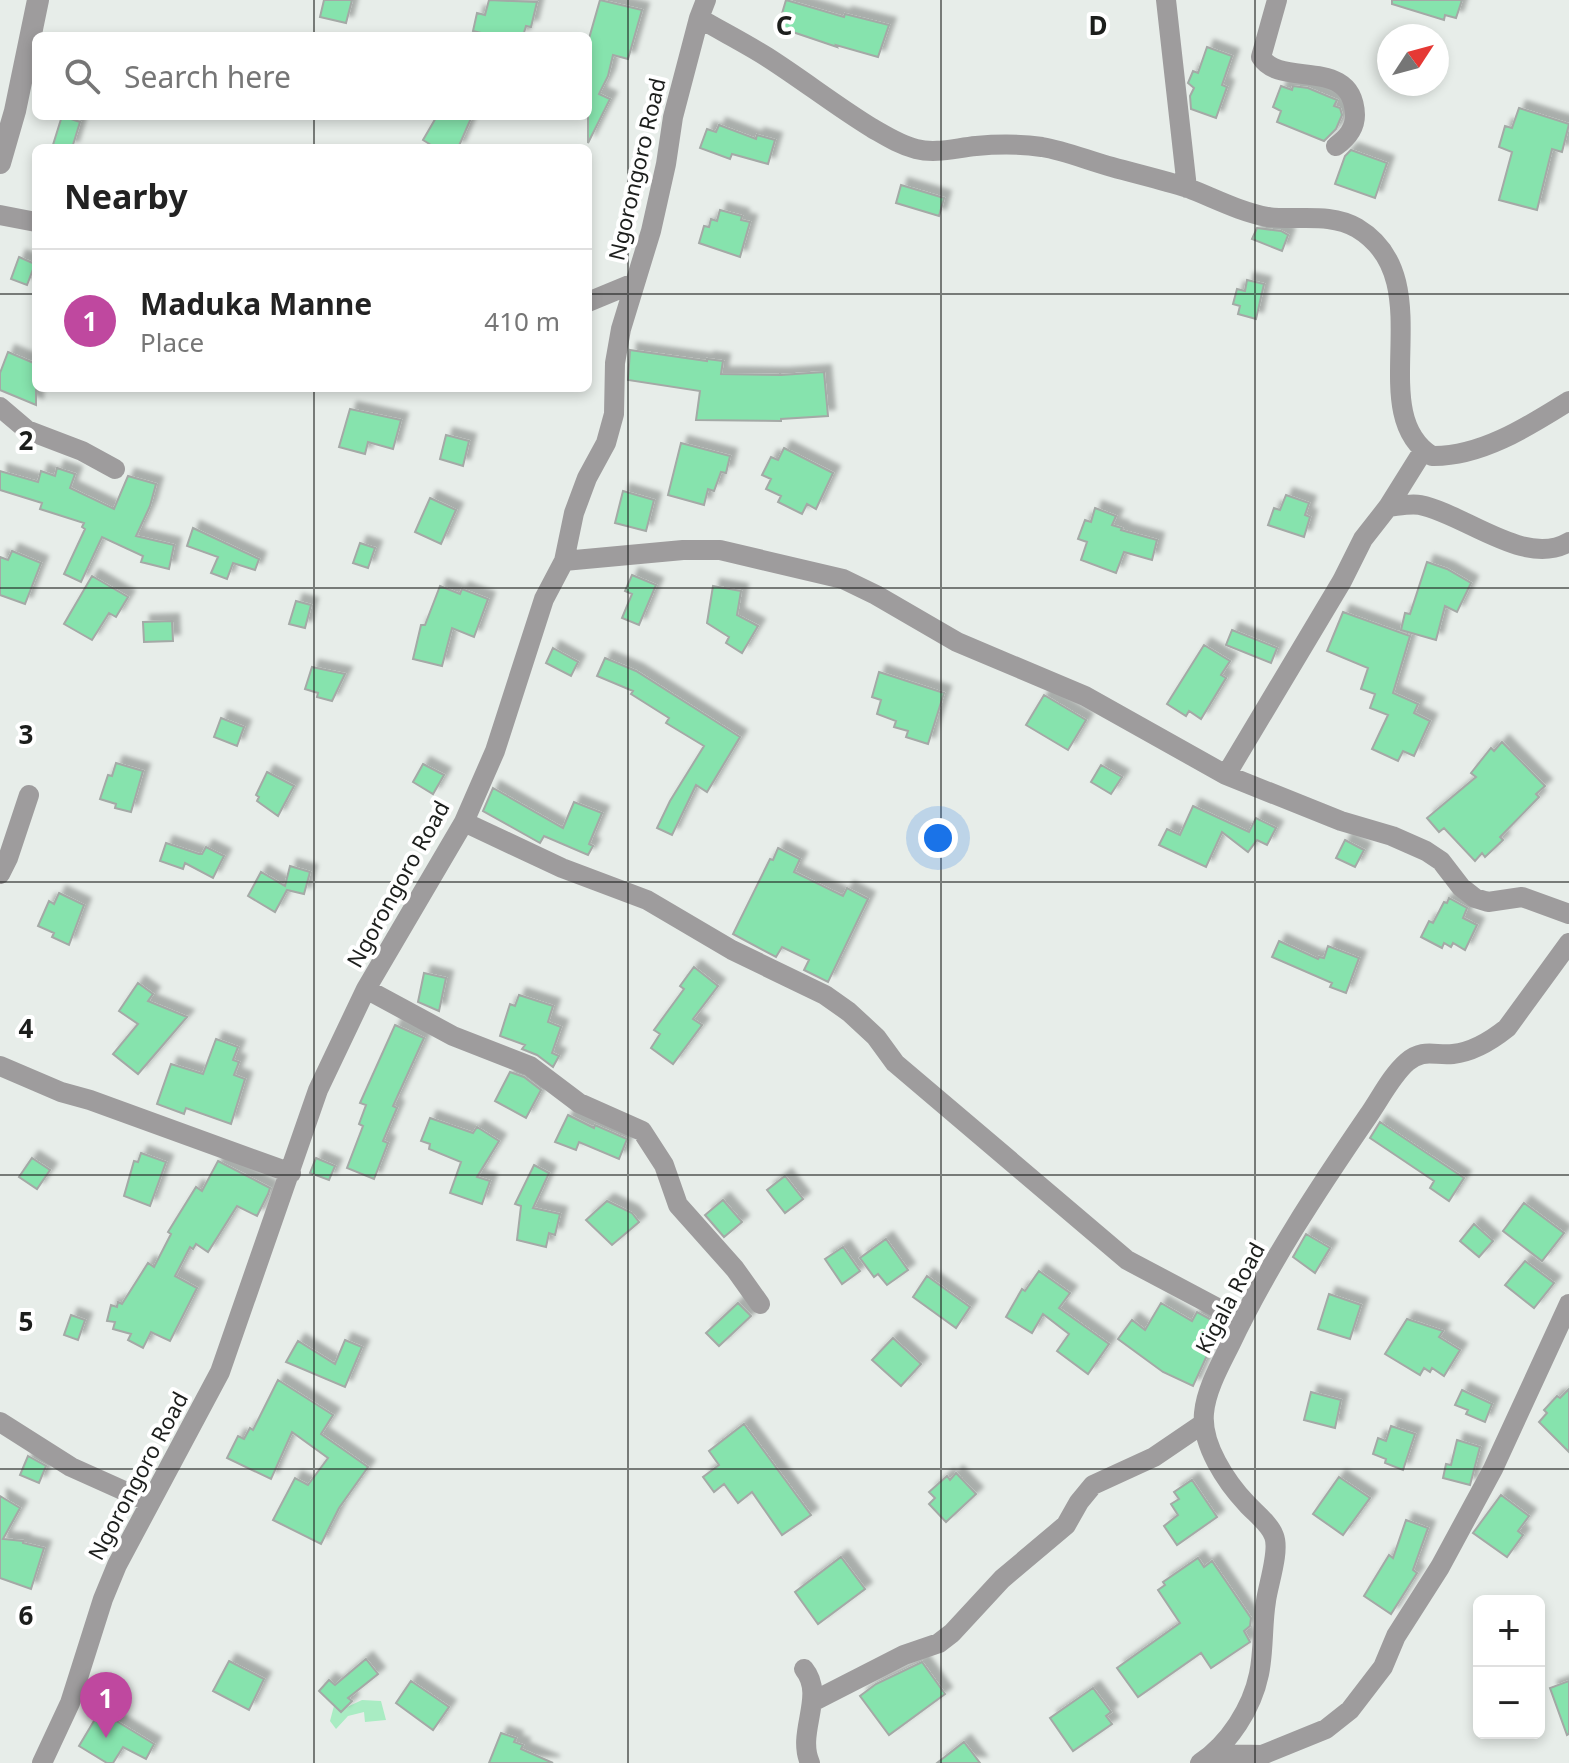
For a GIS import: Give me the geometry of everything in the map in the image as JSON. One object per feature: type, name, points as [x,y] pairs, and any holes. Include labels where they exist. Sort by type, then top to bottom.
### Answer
[{"type":"street","points":[[0,163],[15,111],[38,0]]},
{"type":"street","points":[[1166,0],[1187,188]]},
{"type":"street","points":[[1277,0],[1261,57],[1266,64],[1279,69],[1335,81],[1351,94],[1355,120],[1352,130],[1336,146]]},
{"type":"street","points":[[702,9],[835,106],[895,142],[915,149],[934,152],[1000,145],[1043,147],[1187,188],[1250,213],[1270,217],[1323,218],[1358,229],[1380,250],[1394,270],[1399,294],[1401,390],[1405,419],[1412,439],[1432,456],[1443,457],[1489,445],[1569,401]]},
{"type":"street","name":"Ngorongoro Road","points":[[42,1763],[70,1703],[117,1565],[220,1372],[318,1090],[366,989],[464,822],[495,751],[544,599],[564,561],[574,513],[587,478],[606,443],[614,414],[615,363],[634,283],[651,231],[673,117],[702,9]]},
{"type":"street","points":[[0,215],[32,221]]},
{"type":"street","points":[[592,300],[634,283]]},
{"type":"street","points":[[0,407],[27,430],[82,451],[115,469]]},
{"type":"street","points":[[1226,775],[1342,581],[1363,539],[1388,507],[1423,451]]},
{"type":"street","points":[[1388,507],[1418,504],[1515,544],[1549,551],[1569,542]]},
{"type":"street","points":[[564,561],[683,550],[720,550],[843,579],[957,642],[1085,696],[1226,775],[1426,851],[1441,861],[1461,887],[1475,898],[1488,902],[1522,897],[1569,914]]},
{"type":"street","points":[[0,874],[29,795]]},
{"type":"street","points":[[464,822],[562,868],[647,900],[732,950],[825,995],[876,1037],[895,1063],[1127,1260],[1242,1321]]},
{"type":"street","name":"Kigala Road","points":[[1204,1423],[1207,1398],[1242,1321],[1332,1169],[1406,1062],[1426,1052],[1451,1055],[1466,1051],[1495,1037],[1507,1028],[1569,943]]},
{"type":"street","points":[[366,989],[453,1036],[530,1066],[579,1103],[642,1131],[664,1165],[678,1205],[735,1269],[760,1304]]},
{"type":"street","points":[[0,1066],[61,1092],[291,1173]]},
{"type":"street","points":[[1215,1758],[1267,1759],[1326,1729],[1350,1710],[1383,1667],[1396,1636],[1440,1567],[1493,1469],[1569,1304]]},
{"type":"street","points":[[0,1422],[71,1467],[149,1502]]},
{"type":"street","points":[[812,1702],[904,1655],[939,1643],[1002,1579],[1066,1525],[1093,1485],[1154,1457],[1204,1423],[1208,1439],[1231,1487],[1270,1528],[1276,1543],[1265,1605],[1259,1675],[1242,1716],[1215,1758]]},
{"type":"street","points":[[804,1669],[812,1678],[814,1689],[806,1731],[810,1763]]},
{"type":"green space","points":[[362,1700],[381,1701],[386,1720],[365,1722],[364,1712],[348,1716],[336,1729],[330,1721],[335,1702],[347,1707]]},
{"type":"building","points":[[324,0],[352,0],[346,23],[320,17]]},
{"type":"building","points":[[489,0],[537,2],[531,27],[526,26],[524,32],[473,31],[477,13],[485,15]]},
{"type":"building","points":[[600,0],[642,10],[628,59],[613,55],[599,94],[610,99],[588,143],[588,120],[592,120],[591,32]]},
{"type":"building","points":[[786,0],[844,17],[845,14],[889,25],[878,57],[778,27]]},
{"type":"building","points":[[1392,0],[1462,0],[1456,18],[1445,15],[1444,20],[1392,4]]},
{"type":"building","points":[[1207,47],[1232,56],[1222,85],[1227,87],[1216,118],[1191,109],[1190,96],[1194,88],[1188,83],[1193,71],[1198,73]]},
{"type":"building","points":[[1281,86],[1292,90],[1293,86],[1308,88],[1337,100],[1334,106],[1340,108],[1342,115],[1336,129],[1324,141],[1277,122],[1281,111],[1273,107]]},
{"type":"building","points":[[1519,108],[1569,124],[1562,152],[1552,149],[1537,210],[1499,200],[1512,152],[1499,147],[1505,126],[1512,128]]},
{"type":"building","points":[[61,120],[80,122],[73,144],[53,144]]},
{"type":"building","points":[[435,120],[470,120],[460,144],[430,144],[423,140]]},
{"type":"building","points":[[719,125],[756,139],[757,135],[775,140],[768,164],[732,154],[730,159],[700,148],[707,129],[716,132]]},
{"type":"building","points":[[1351,150],[1387,163],[1375,198],[1335,184],[1345,156]]},
{"type":"building","points":[[901,185],[944,198],[939,216],[896,203]]},
{"type":"building","points":[[720,210],[742,216],[741,220],[750,222],[740,257],[699,243],[704,226],[709,227],[711,219],[717,221]]},
{"type":"building","points":[[1257,228],[1288,235],[1282,251],[1252,239]]},
{"type":"building","points":[[19,257],[32,263],[27,285],[11,279]]},
{"type":"building","points":[[1247,280],[1264,284],[1256,319],[1238,314],[1240,306],[1233,304],[1237,289],[1245,291]]},
{"type":"building","points":[[630,350],[723,361],[721,374],[824,372],[828,416],[781,421],[696,420],[700,391],[628,380]]},
{"type":"building","points":[[8,352],[32,362],[32,392],[36,392],[36,405],[0,390],[0,373]]},
{"type":"building","points":[[350,409],[401,420],[393,449],[368,442],[365,454],[339,447]]},
{"type":"building","points":[[446,435],[469,441],[463,466],[440,459]]},
{"type":"building","points":[[681,443],[730,456],[726,473],[721,472],[714,491],[708,489],[704,505],[668,495]]},
{"type":"building","points":[[784,448],[833,473],[816,509],[807,504],[802,514],[778,502],[781,496],[766,489],[771,479],[762,475],[771,457],[778,460]]},
{"type":"building","points":[[57,468],[75,474],[70,488],[114,509],[128,476],[156,484],[136,536],[174,545],[169,569],[141,562],[143,556],[102,537],[81,582],[64,574],[85,529],[82,527],[84,523],[40,509],[42,503],[0,490],[0,471],[38,482],[41,471],[55,476]]},
{"type":"building","points":[[623,491],[654,500],[646,531],[615,523]]},
{"type":"building","points":[[1286,495],[1309,503],[1305,515],[1310,517],[1304,537],[1268,525],[1274,508],[1280,510]]},
{"type":"building","points":[[430,498],[456,510],[441,544],[415,532]]},
{"type":"building","points":[[1095,508],[1116,516],[1112,525],[1121,530],[1157,540],[1152,560],[1124,552],[1116,573],[1081,560],[1087,542],[1078,539],[1085,520],[1091,522]]},
{"type":"building","points":[[193,528],[259,559],[255,570],[233,563],[227,579],[211,573],[218,557],[187,546]]},
{"type":"building","points":[[360,543],[375,548],[368,568],[353,563]]},
{"type":"building","points":[[12,551],[41,563],[25,604],[0,595],[0,557],[8,560]]},
{"type":"building","points":[[1427,562],[1471,583],[1457,612],[1445,606],[1436,640],[1401,630],[1405,613],[1410,614]]},
{"type":"building","points":[[632,575],[656,585],[639,625],[622,618],[632,594],[625,591]]},
{"type":"building","points":[[92,576],[128,597],[116,617],[109,613],[92,640],[64,624]]},
{"type":"building","points":[[440,586],[460,594],[462,589],[488,599],[474,637],[452,628],[442,666],[413,659],[421,625],[425,625]]},
{"type":"building","points":[[713,586],[741,591],[737,615],[758,626],[742,653],[726,643],[729,637],[707,623]]},
{"type":"building","points":[[296,601],[311,605],[305,628],[289,624]]},
{"type":"building","points":[[1343,612],[1410,636],[1393,693],[1418,704],[1414,713],[1430,721],[1414,756],[1403,751],[1398,761],[1372,749],[1388,715],[1370,708],[1375,694],[1361,689],[1368,668],[1327,651]]},
{"type":"building","points":[[172,621],[173,641],[144,642],[143,622]]},
{"type":"building","points":[[1232,630],[1277,648],[1271,663],[1226,645]]},
{"type":"building","points":[[1204,645],[1230,661],[1221,675],[1226,678],[1201,719],[1189,711],[1186,716],[1167,704]]},
{"type":"building","points":[[553,648],[578,662],[571,676],[546,663]]},
{"type":"building","points":[[605,658],[636,671],[740,737],[707,792],[696,785],[672,835],[657,828],[704,746],[666,723],[669,718],[631,694],[633,691],[597,676]]},
{"type":"building","points":[[312,667],[345,674],[332,701],[317,697],[318,693],[305,689]]},
{"type":"building","points":[[879,672],[944,693],[928,744],[906,737],[908,731],[894,727],[896,721],[877,714],[881,700],[872,697]]},
{"type":"building","points":[[1044,695],[1086,720],[1068,750],[1026,725]]},
{"type":"building","points":[[221,718],[244,727],[237,746],[214,737]]},
{"type":"building","points":[[1502,742],[1545,786],[1536,794],[1539,797],[1500,837],[1503,840],[1485,857],[1482,853],[1475,861],[1444,828],[1439,832],[1427,818],[1476,777],[1471,773],[1491,748],[1494,751]]},
{"type":"building","points":[[116,763],[143,771],[131,812],[115,808],[116,804],[100,799],[108,775],[112,776]]},
{"type":"building","points":[[423,764],[444,775],[433,794],[413,782]]},
{"type":"building","points":[[1101,765],[1122,777],[1111,794],[1091,782]]},
{"type":"building","points":[[267,772],[294,786],[278,816],[257,801],[259,797],[256,795]]},
{"type":"building","points":[[493,788],[563,828],[574,802],[602,813],[589,844],[593,846],[588,855],[544,836],[540,843],[483,811]]},
{"type":"building","points":[[1193,806],[1249,832],[1256,818],[1276,828],[1267,845],[1257,840],[1248,852],[1222,832],[1206,867],[1159,845],[1167,829],[1180,835]]},
{"type":"building","points":[[1345,840],[1364,850],[1355,867],[1336,858]]},
{"type":"building","points":[[166,843],[199,854],[206,847],[224,856],[213,878],[185,863],[183,869],[160,861]]},
{"type":"building","points":[[778,848],[800,859],[794,872],[843,896],[847,888],[868,899],[828,982],[804,970],[809,960],[782,947],[776,957],[733,934]]},
{"type":"building","points":[[290,866],[310,872],[304,894],[287,890],[275,912],[248,896],[261,872],[285,886]]},
{"type":"building","points":[[59,893],[84,905],[69,945],[38,926],[49,901],[54,904]]},
{"type":"building","points":[[1449,898],[1467,908],[1463,918],[1477,925],[1465,950],[1453,943],[1451,947],[1444,943],[1442,948],[1421,937],[1429,921],[1433,923]]},
{"type":"building","points":[[1279,941],[1318,959],[1324,958],[1328,946],[1359,958],[1346,993],[1330,987],[1332,983],[1272,957]]},
{"type":"building","points":[[694,967],[718,986],[693,1019],[702,1025],[673,1064],[651,1048],[660,1034],[654,1030],[684,989],[680,986]]},
{"type":"building","points":[[424,973],[446,978],[439,1011],[418,1002]]},
{"type":"building","points":[[138,983],[153,994],[148,1001],[187,1017],[138,1074],[113,1054],[138,1024],[119,1011]]},
{"type":"building","points":[[519,995],[553,1006],[548,1022],[561,1027],[552,1053],[559,1056],[553,1067],[522,1049],[525,1045],[500,1036],[510,1004],[515,1006]]},
{"type":"building","points":[[395,1025],[424,1038],[393,1106],[397,1108],[383,1141],[388,1143],[374,1179],[347,1168],[363,1126],[359,1124],[366,1105],[360,1103]]},
{"type":"building","points":[[216,1039],[238,1047],[233,1060],[239,1062],[234,1075],[245,1079],[231,1124],[186,1108],[184,1114],[157,1104],[171,1064],[203,1074]]},
{"type":"building","points":[[510,1072],[524,1077],[541,1090],[526,1118],[495,1101]]},
{"type":"building","points":[[568,1115],[627,1139],[619,1159],[579,1142],[576,1150],[555,1142]]},
{"type":"building","points":[[430,1118],[473,1133],[477,1127],[499,1141],[477,1177],[490,1181],[482,1204],[450,1193],[461,1162],[429,1149],[430,1144],[421,1141]]},
{"type":"building","points":[[1380,1122],[1464,1178],[1449,1201],[1430,1188],[1434,1181],[1370,1138]]},
{"type":"building","points":[[141,1153],[166,1162],[150,1206],[124,1196],[134,1161],[138,1162]]},
{"type":"building","points":[[32,1158],[50,1170],[37,1189],[19,1177]]},
{"type":"building","points":[[316,1158],[335,1166],[329,1180],[310,1173]]},
{"type":"building","points":[[218,1161],[270,1188],[268,1194],[257,1216],[237,1206],[208,1252],[196,1244],[193,1249],[190,1247],[175,1276],[197,1288],[170,1341],[151,1332],[143,1348],[128,1340],[131,1334],[113,1329],[115,1322],[107,1321],[111,1305],[117,1307],[118,1302],[122,1304],[148,1263],[154,1267],[171,1234],[168,1232],[196,1187],[202,1191]]},
{"type":"building","points":[[534,1165],[549,1173],[533,1208],[560,1214],[555,1235],[549,1233],[546,1247],[517,1240],[521,1206],[515,1204]]},
{"type":"building","points":[[785,1176],[803,1199],[785,1213],[767,1190]]},
{"type":"building","points":[[723,1200],[742,1222],[724,1237],[705,1215]]},
{"type":"building","points":[[607,1201],[632,1213],[639,1222],[612,1245],[586,1220]]},
{"type":"building","points":[[1524,1203],[1564,1233],[1542,1261],[1503,1231]]},
{"type":"building","points":[[1474,1224],[1493,1241],[1479,1257],[1460,1241]]},
{"type":"building","points":[[1306,1234],[1330,1248],[1315,1273],[1293,1257]]},
{"type":"building","points":[[886,1239],[908,1270],[887,1285],[878,1274],[874,1277],[860,1258]]},
{"type":"building","points":[[843,1247],[860,1271],[842,1284],[825,1259]]},
{"type":"building","points":[[1525,1261],[1554,1283],[1534,1308],[1505,1285]]},
{"type":"building","points":[[1039,1271],[1070,1293],[1059,1308],[1109,1344],[1088,1374],[1057,1351],[1069,1334],[1043,1314],[1032,1333],[1006,1317],[1022,1289],[1025,1291]]},
{"type":"building","points":[[927,1276],[970,1307],[956,1328],[913,1297]]},
{"type":"building","points":[[1329,1294],[1361,1305],[1350,1339],[1318,1329]]},
{"type":"building","points":[[738,1303],[751,1316],[719,1346],[706,1333]]},
{"type":"building","points":[[1161,1303],[1192,1321],[1197,1312],[1221,1325],[1193,1386],[1163,1372],[1118,1339],[1132,1320],[1145,1330]]},
{"type":"building","points":[[71,1315],[85,1320],[78,1340],[64,1335]]},
{"type":"building","points":[[1407,1319],[1443,1331],[1439,1337],[1460,1350],[1444,1376],[1432,1368],[1430,1372],[1424,1368],[1420,1375],[1385,1354]]},
{"type":"building","points":[[893,1338],[921,1364],[901,1386],[872,1360]]},
{"type":"building","points":[[345,1340],[362,1347],[345,1387],[286,1362],[298,1341],[335,1364]]},
{"type":"building","points":[[278,1380],[333,1415],[321,1434],[368,1467],[339,1508],[321,1544],[273,1520],[295,1478],[308,1485],[328,1458],[292,1432],[271,1479],[227,1458],[238,1436],[244,1439],[250,1428],[253,1430]]},
{"type":"building","points":[[1569,1389],[1569,1452],[1539,1422],[1547,1413],[1544,1410]]},
{"type":"building","points":[[1462,1390],[1492,1404],[1485,1422],[1466,1414],[1468,1410],[1455,1405]]},
{"type":"building","points":[[1311,1392],[1341,1400],[1335,1428],[1304,1420]]},
{"type":"building","points":[[744,1424],[811,1515],[782,1535],[752,1492],[738,1503],[724,1484],[714,1492],[703,1477],[719,1465],[709,1451]]},
{"type":"building","points":[[1391,1426],[1415,1434],[1403,1470],[1373,1454],[1378,1438],[1386,1441]]},
{"type":"building","points":[[1457,1440],[1480,1447],[1470,1485],[1443,1478],[1446,1464],[1451,1465]]},
{"type":"building","points":[[28,1456],[46,1466],[39,1483],[20,1475]]},
{"type":"building","points":[[956,1473],[976,1494],[946,1522],[929,1504],[935,1498],[929,1492],[947,1476],[950,1480]]},
{"type":"building","points":[[1339,1477],[1370,1498],[1343,1535],[1313,1514]]},
{"type":"building","points":[[1192,1480],[1217,1517],[1177,1545],[1164,1526],[1178,1515],[1171,1504],[1179,1499],[1174,1492]]},
{"type":"building","points":[[1501,1495],[1529,1516],[1518,1531],[1523,1535],[1507,1557],[1473,1533]]},
{"type":"building","points":[[0,1496],[20,1508],[3,1539],[44,1548],[31,1589],[0,1578]]},
{"type":"building","points":[[1406,1520],[1428,1528],[1413,1570],[1417,1573],[1391,1614],[1364,1596],[1389,1555],[1393,1558]]},
{"type":"building","points":[[841,1557],[865,1589],[818,1624],[795,1592]]},
{"type":"building","points":[[1198,1558],[1204,1567],[1212,1561],[1251,1618],[1250,1626],[1244,1631],[1250,1642],[1211,1668],[1201,1653],[1138,1697],[1117,1668],[1180,1623],[1158,1590],[1165,1585],[1163,1582]]},
{"type":"building","points":[[366,1659],[378,1674],[348,1698],[352,1701],[341,1712],[319,1691],[329,1680],[335,1685]]},
{"type":"building","points":[[229,1661],[264,1679],[249,1710],[213,1691]]},
{"type":"building","points":[[922,1662],[945,1694],[889,1735],[860,1696],[876,1684]]},
{"type":"building","points":[[411,1681],[449,1707],[433,1730],[396,1703]]},
{"type":"building","points":[[1569,1681],[1569,1734],[1567,1735],[1550,1688]]},
{"type":"building","points":[[1093,1688],[1111,1712],[1106,1716],[1112,1724],[1073,1751],[1050,1718]]},
{"type":"building","points":[[100,1711],[154,1744],[146,1759],[123,1747],[113,1763],[107,1763],[79,1746]]},
{"type":"building","points":[[501,1733],[516,1738],[514,1742],[523,1745],[521,1749],[553,1763],[489,1763]]},
{"type":"building","points":[[964,1742],[980,1763],[937,1763]]},
{"type":"place","name":"Maduka Manne","points":[[106,1738]]}]
